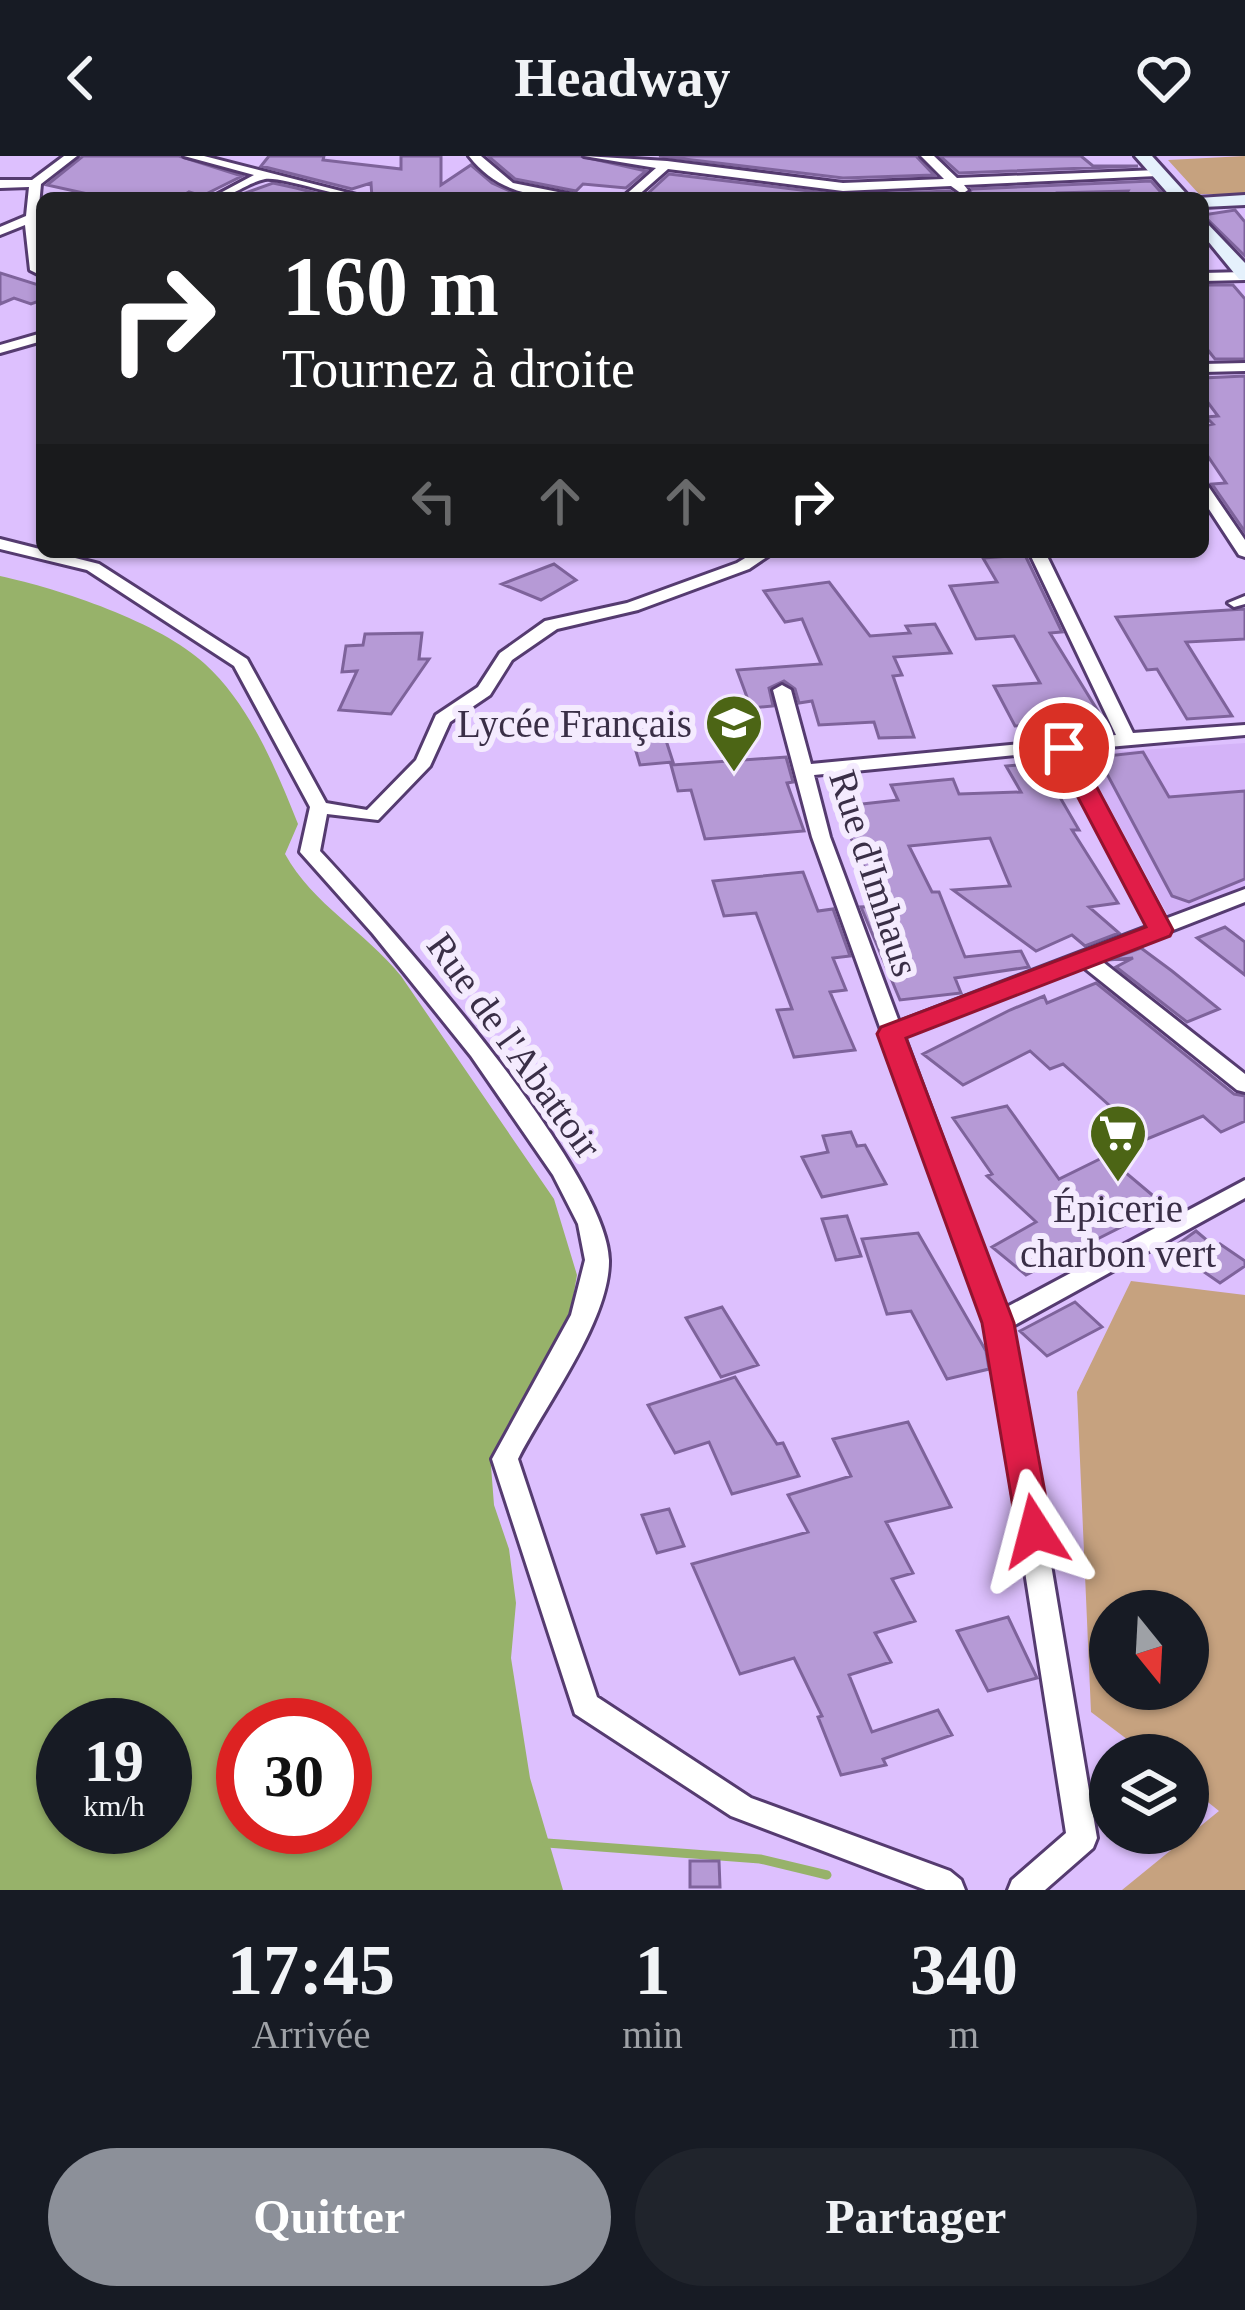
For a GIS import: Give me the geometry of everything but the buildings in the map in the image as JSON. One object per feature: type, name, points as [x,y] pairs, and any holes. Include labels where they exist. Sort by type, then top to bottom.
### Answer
[{"type":"main road","points":[[1143,156],[1175,192]]},
{"type":"main road","points":[[1209,202],[1245,200]]},
{"type":"main road","points":[[1209,231],[1245,276]]},
{"type":"street","points":[[0,184],[35,183],[71,156]]},
{"type":"street","points":[[190,156],[336,192]]},
{"type":"street","points":[[475,156],[491,179],[546,192]]},
{"type":"street","points":[[590,156],[843,187],[1157,173]]},
{"type":"street","points":[[928,156],[965,192]]},
{"type":"street","points":[[635,192],[667,164]]},
{"type":"street","points":[[229,192],[264,175]]},
{"type":"street","points":[[35,183],[31,218],[36,270]]},
{"type":"street","points":[[0,231],[31,218]]},
{"type":"street","points":[[1209,277],[1245,276]]},
{"type":"street","points":[[0,349],[36,340]]},
{"type":"street","points":[[1209,368],[1245,367]]},
{"type":"street","points":[[1209,498],[1245,552]]},
{"type":"street","name":"Rue de l'Abattoir","points":[[0,544],[36,553]]},
{"type":"street","name":"Rue de l'Abattoir","points":[[57,558],[93,567],[242,663],[319,807],[310,851],[355,898],[483,1058],[569,1177],[598,1255],[581,1329],[505,1459],[585,1705],[741,1807],[939,1881],[950,1890]]},
{"type":"street","points":[[93,567],[102,558]]},
{"type":"street","points":[[319,807],[371,816],[424,762],[442,719],[484,691],[506,657],[551,625],[632,607],[756,558]]},
{"type":"street","points":[[1040,558],[1126,737]]},
{"type":"street","name":"Rue d'Imhaus","points":[[782,690],[821,837],[998,1323],[1082,1838],[1023,1890]]},
{"type":"street","points":[[803,770],[1064,748],[1126,737],[1245,730]]},
{"type":"street","points":[[1064,748],[1160,930]]},
{"type":"street","points":[[891,1034],[1245,896]]},
{"type":"street","points":[[1086,958],[1245,1085]]},
{"type":"street","points":[[998,1323],[1245,1188]]},
{"type":"shaded area","points":[[1245,156],[1245,194],[1197,192],[1168,160]]},
{"type":"shaded area","points":[[0,576],[79,598],[136,621],[186,649],[221,680],[260,739],[298,824],[285,854],[310,888],[401,976],[554,1199],[577,1275],[570,1315],[502,1436],[491,1466],[494,1505],[509,1549],[516,1603],[511,1658],[530,1778],[563,1890],[0,1890]]},
{"type":"shaded area","points":[[1245,743],[1245,886],[1169,917],[1081,754]]},
{"type":"shaded area","points":[[1131,1281],[1245,1295],[1245,1890],[1122,1890],[1166,1854],[1209,1854],[1209,1819],[1219,1811],[1209,1803],[1209,1734],[1120,1734],[1091,1712],[1209,1710],[1209,1590],[1089,1590],[1089,1666],[1077,1392]]},
{"type":"waterway","points":[[547,1843],[760,1859],[827,1875]]},
{"type":"place","name":"Lycée Français","points":[[734,774]]},
{"type":"place","name":"Épicerie charbon vert","points":[[1118,1184]]},
{"type":"route","points":[[1035,1531],[998,1323],[912,1080],[891,1034],[1160,930],[1064,748]]}]
